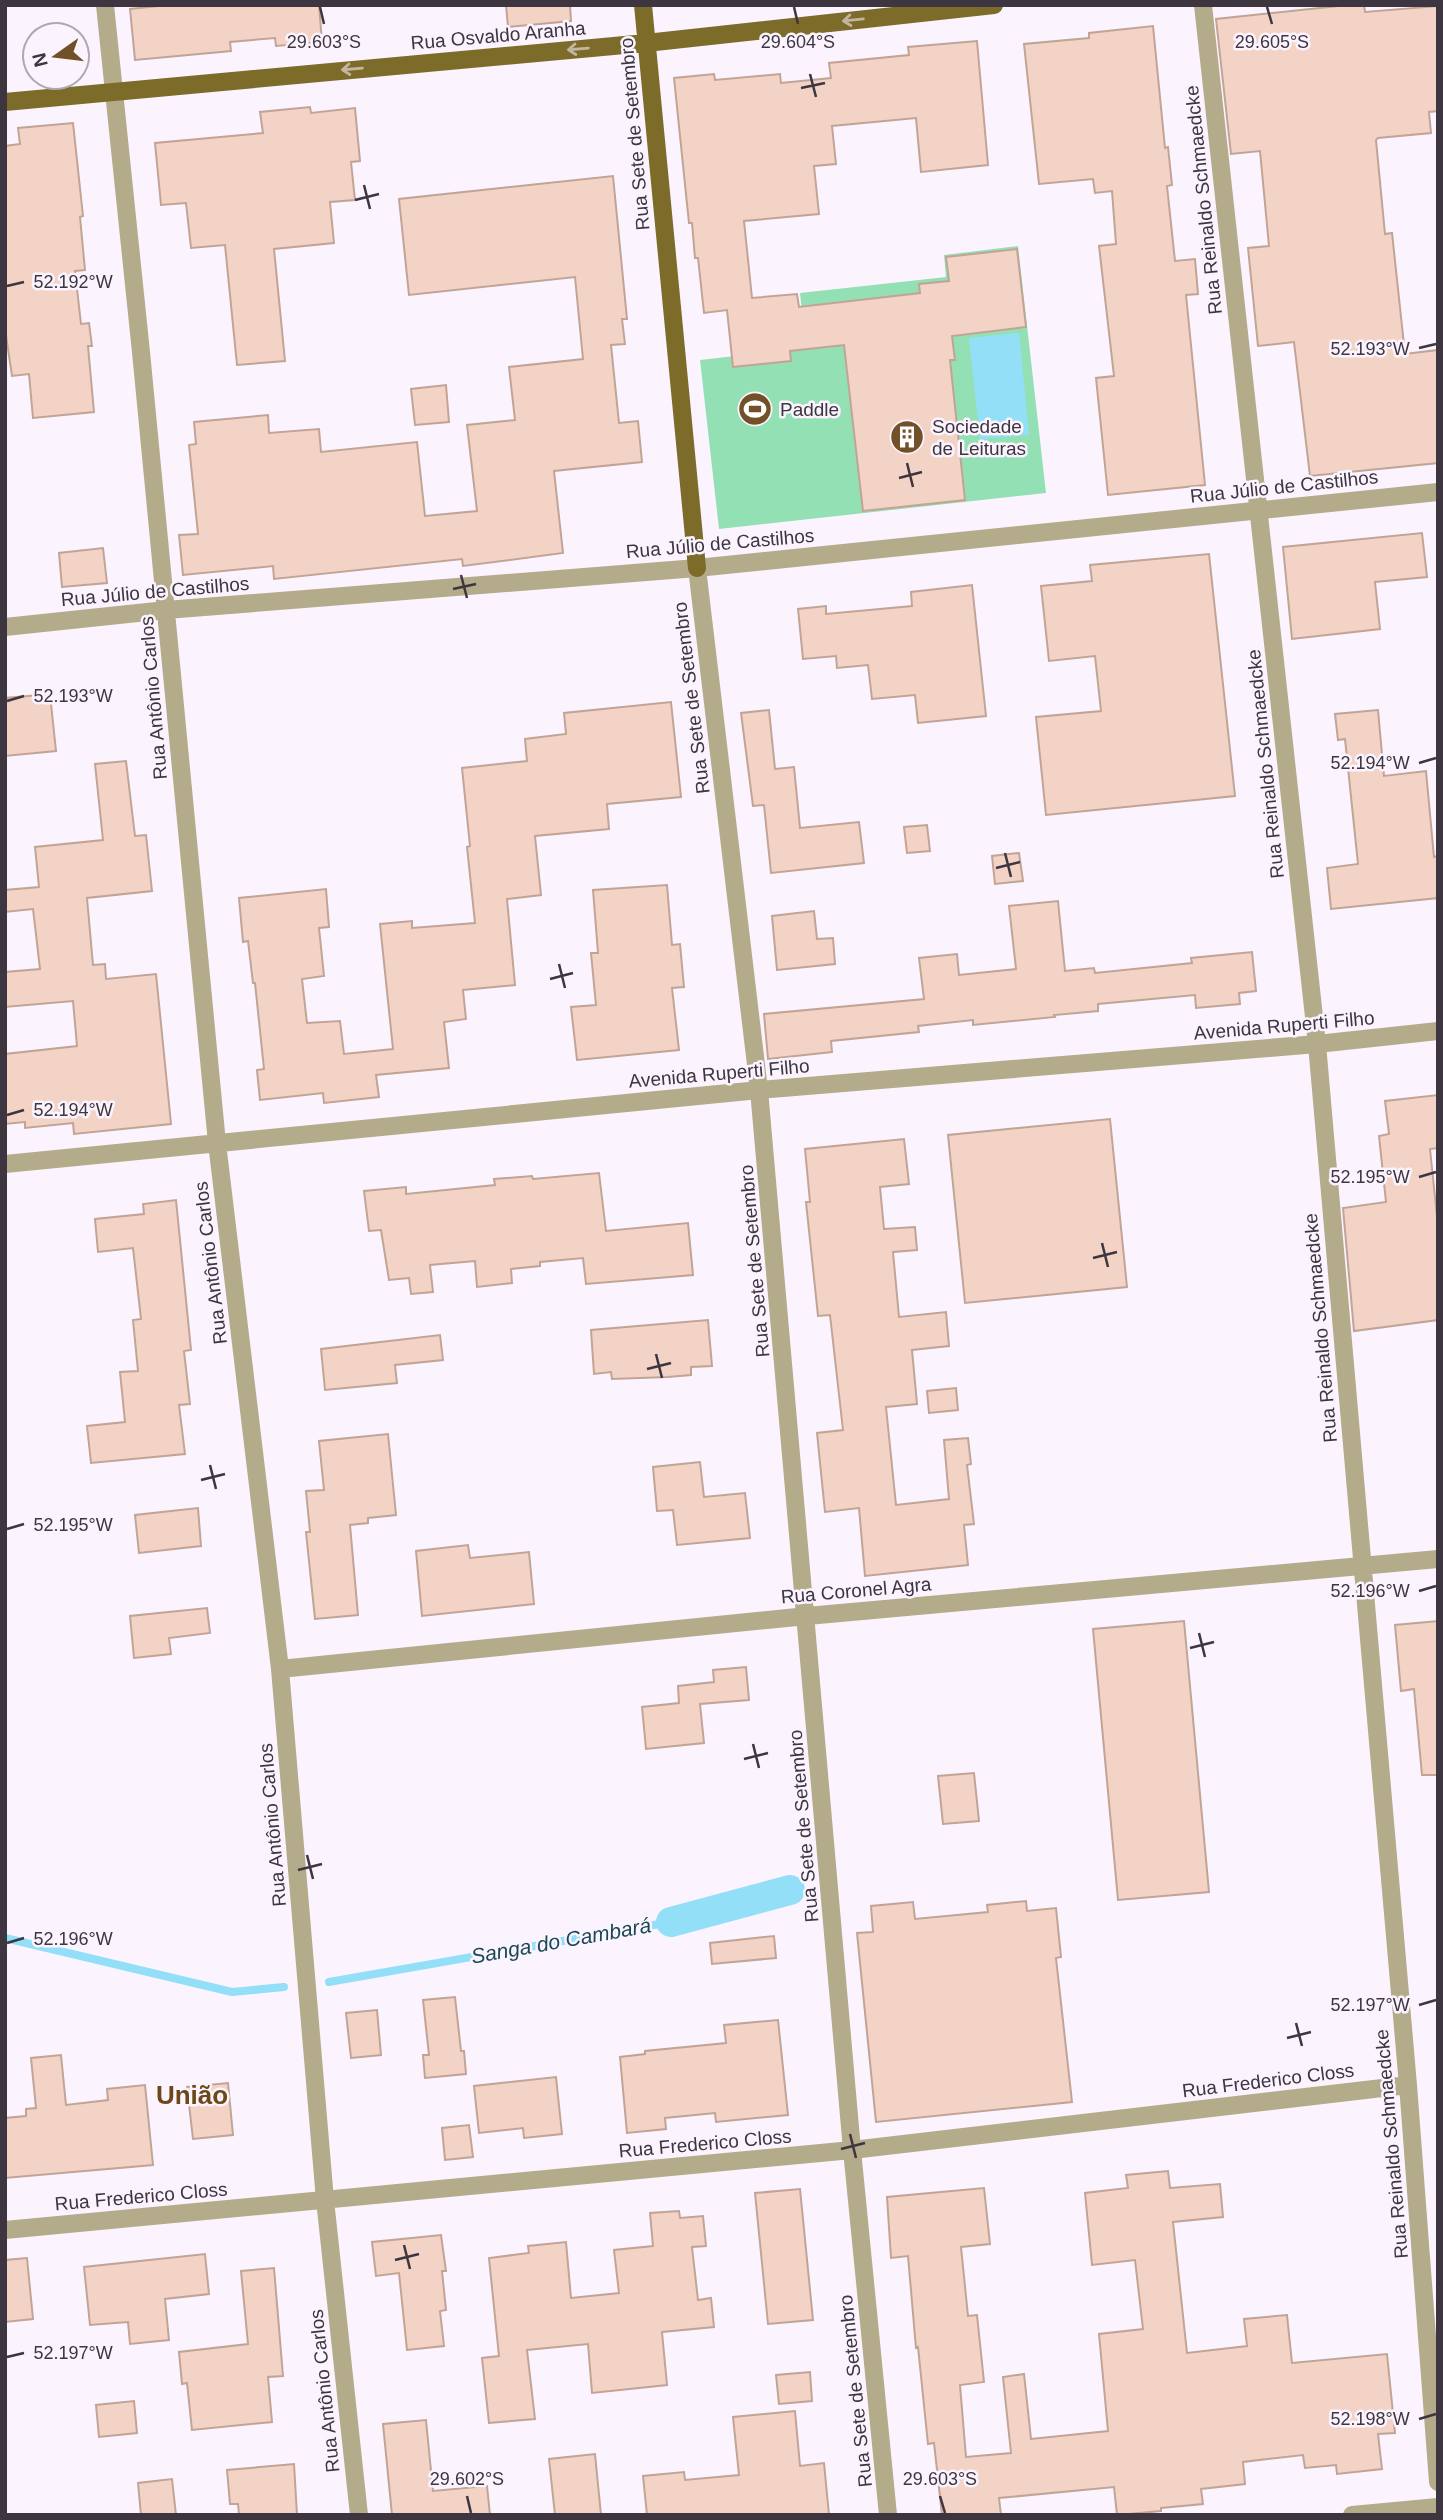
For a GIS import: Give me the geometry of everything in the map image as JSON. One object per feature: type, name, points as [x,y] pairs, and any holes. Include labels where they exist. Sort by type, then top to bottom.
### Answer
[{"type":"main road","name":"Rua Sete de Setembro","points":[[643,5],[697,568]]},
{"type":"main road","name":"Rua Osvaldo Aranha","points":[[5,102],[646,43],[993,5]]},
{"type":"street","name":"Rua Antônio Carlos","points":[[105,5],[217,1143],[279,1669],[325,2200],[359,2515]]},
{"type":"street","name":"Rua Reinaldo Schmaedcke","points":[[1203,5],[1317,1044],[1408,2085],[1438,2482]]},
{"type":"street","name":"Rua Júlio de Castilhos","points":[[5,627],[166,610],[697,568],[1438,492]]},
{"type":"street","name":"Rua Sete de Setembro","points":[[697,568],[759,1090],[852,2150],[888,2515]]},
{"type":"street","name":"Avenida Ruperti Filho","points":[[5,1164],[759,1090],[1317,1044],[1438,1031]]},
{"type":"street","name":"Rua Coronel Agra","points":[[279,1669],[807,1616],[1438,1559]]},
{"type":"street","name":"Rua Frederico Closs","points":[[5,2230],[852,2150],[1408,2085]]},
{"type":"street","points":[[1352,2515],[1438,2507]]},
{"type":"green space","points":[[1018,246],[1046,493],[719,529],[700,360],[806,348],[800,293],[946,277],[944,255]]},
{"type":"water","points":[[1019,333],[1029,435],[980,439],[969,338]]},
{"type":"building","points":[[168,5],[319,5],[322,42],[276,46],[275,38],[230,42],[231,51],[135,60],[130,9]]},
{"type":"building","points":[[506,5],[570,5],[571,21],[508,27]]},
{"type":"building","points":[[1364,5],[1365,12],[1438,6],[1438,111],[1429,112],[1431,133],[1376,140],[1385,234],[1392,233],[1405,354],[1438,350],[1438,463],[1310,476],[1294,342],[1258,346],[1248,248],[1269,246],[1260,151],[1231,154],[1216,19]]},
{"type":"building","points":[[1153,26],[1165,148],[1168,147],[1172,185],[1167,186],[1175,261],[1195,259],[1198,294],[1186,295],[1205,485],[1108,495],[1096,378],[1114,376],[1099,246],[1116,244],[1112,191],[1095,193],[1093,179],[1039,184],[1024,44],[1089,38],[1089,33]]},
{"type":"building","points":[[977,41],[988,165],[921,172],[916,118],[832,126],[836,164],[814,166],[819,214],[744,221],[752,298],[797,294],[799,307],[920,293],[919,284],[949,281],[946,257],[1017,249],[1026,327],[952,336],[955,360],[950,360],[965,500],[863,511],[844,345],[790,351],[791,361],[733,367],[727,310],[704,313],[698,258],[695,258],[692,223],[689,223],[674,78],[714,74],[715,80],[780,74],[781,83],[831,78],[829,63],[909,55],[908,47]]},
{"type":"building","points":[[310,107],[311,113],[355,108],[360,161],[351,162],[355,200],[330,202],[334,243],[274,249],[285,361],[237,365],[225,245],[191,248],[186,203],[161,205],[155,143],[263,133],[260,112]]},
{"type":"building","points":[[73,123],[83,216],[80,217],[85,270],[75,271],[81,324],[89,323],[92,346],[88,346],[94,412],[33,418],[29,374],[12,376],[5,329],[5,146],[20,144],[18,128]]},
{"type":"building","points":[[613,176],[627,319],[622,319],[625,344],[611,345],[619,423],[638,421],[642,462],[554,471],[563,553],[463,566],[462,559],[274,579],[273,566],[183,575],[179,535],[198,534],[189,445],[196,444],[194,422],[268,415],[269,433],[319,429],[321,452],[417,442],[425,516],[477,511],[467,425],[515,420],[509,367],[583,359],[575,277],[409,295],[399,199]]},
{"type":"building","points":[[446,385],[449,422],[415,425],[411,389]]},
{"type":"building","points":[[1422,533],[1427,577],[1375,582],[1380,629],[1292,639],[1283,547]]},
{"type":"building","points":[[103,548],[107,583],[62,587],[59,553]]},
{"type":"building","points":[[1209,554],[1235,796],[1046,815],[1036,717],[1101,711],[1095,656],[1049,661],[1041,586],[1092,581],[1090,565]]},
{"type":"building","points":[[972,585],[986,716],[918,723],[915,695],[872,699],[868,665],[837,668],[836,656],[803,659],[798,609],[826,606],[826,614],[912,606],[911,592]]},
{"type":"building","points":[[50,694],[56,751],[5,756],[5,698]]},
{"type":"building","points":[[671,702],[681,797],[607,804],[609,829],[535,836],[541,895],[507,899],[515,985],[463,990],[466,1019],[444,1022],[449,1068],[376,1075],[379,1097],[324,1103],[323,1093],[260,1100],[257,1070],[264,1069],[255,983],[248,941],[243,942],[239,898],[326,889],[329,927],[319,928],[324,976],[302,979],[307,1023],[340,1021],[344,1054],[393,1049],[380,924],[412,921],[412,928],[475,923],[462,768],[527,761],[525,739],[566,734],[564,713]]},
{"type":"building","points":[[769,710],[775,769],[794,767],[800,828],[859,822],[864,863],[771,873],[764,805],[753,806],[741,713]]},
{"type":"building","points":[[1378,710],[1384,776],[1426,771],[1434,857],[1438,856],[1438,898],[1331,909],[1327,868],[1358,864],[1345,739],[1338,740],[1335,714]]},
{"type":"building","points":[[126,761],[135,836],[146,835],[152,891],[87,898],[93,965],[105,964],[106,979],[156,974],[171,1124],[74,1134],[73,1123],[25,1128],[25,1122],[5,1124],[5,1054],[77,1046],[73,1001],[5,1007],[5,972],[40,969],[33,909],[5,912],[5,890],[39,887],[35,847],[103,840],[95,764]]},
{"type":"building","points":[[927,825],[930,851],[907,853],[904,827]]},
{"type":"building","points":[[1019,853],[1023,881],[995,884],[992,856]]},
{"type":"building","points":[[667,885],[672,945],[680,944],[684,987],[672,988],[679,1050],[577,1060],[571,1007],[596,1005],[591,953],[598,953],[593,890]]},
{"type":"building","points":[[1058,901],[1065,971],[1094,968],[1095,973],[1192,963],[1191,958],[1252,952],[1256,991],[1239,993],[1240,1004],[1196,1008],[1195,995],[1098,1004],[1098,1011],[1054,1015],[1055,1017],[973,1025],[973,1020],[918,1026],[919,1032],[831,1041],[832,1052],[768,1059],[764,1014],[924,999],[919,958],[957,954],[959,975],[1016,969],[1009,906]]},
{"type":"building","points":[[814,911],[817,939],[833,938],[835,964],[777,970],[772,916]]},
{"type":"building","points":[[1438,1095],[1438,1148],[1430,1149],[1438,1226],[1438,1320],[1354,1331],[1343,1208],[1386,1202],[1379,1136],[1389,1134],[1385,1101]]},
{"type":"building","points":[[1110,1119],[1127,1287],[965,1303],[948,1135]]},
{"type":"building","points":[[904,1139],[909,1184],[880,1187],[884,1229],[915,1227],[917,1250],[893,1252],[899,1317],[946,1312],[949,1346],[912,1350],[917,1404],[886,1407],[896,1505],[949,1499],[944,1440],[968,1438],[971,1464],[967,1465],[974,1524],[964,1525],[968,1565],[865,1576],[859,1508],[825,1512],[817,1433],[843,1430],[830,1315],[818,1316],[806,1202],[810,1202],[805,1149]]},
{"type":"building","points":[[599,1173],[606,1231],[688,1223],[693,1275],[586,1284],[583,1258],[540,1262],[540,1266],[511,1269],[512,1283],[477,1287],[475,1261],[430,1265],[433,1292],[411,1294],[409,1278],[389,1280],[381,1230],[369,1231],[364,1191],[406,1187],[406,1194],[495,1185],[494,1179],[532,1176],[533,1179]]},
{"type":"building","points":[[176,1200],[191,1350],[184,1351],[190,1404],[179,1405],[185,1454],[91,1463],[87,1426],[125,1422],[120,1372],[138,1371],[133,1320],[141,1319],[133,1248],[98,1252],[95,1219],[144,1214],[143,1204]]},
{"type":"building","points":[[708,1320],[712,1366],[691,1367],[691,1375],[668,1377],[612,1379],[611,1372],[594,1374],[591,1330]]},
{"type":"building","points":[[440,1335],[443,1360],[395,1365],[397,1383],[325,1390],[321,1349]]},
{"type":"building","points":[[956,1388],[958,1410],[929,1413],[927,1391]]},
{"type":"building","points":[[388,1434],[396,1515],[368,1518],[368,1523],[350,1525],[358,1615],[315,1619],[306,1532],[310,1532],[306,1491],[324,1490],[319,1441]]},
{"type":"building","points":[[700,1462],[704,1497],[745,1493],[750,1538],[677,1545],[673,1510],[657,1511],[653,1467]]},
{"type":"building","points":[[198,1508],[201,1546],[139,1553],[135,1515]]},
{"type":"building","points":[[468,1545],[470,1558],[529,1552],[534,1604],[422,1616],[416,1551]]},
{"type":"building","points":[[207,1608],[210,1633],[169,1638],[171,1654],[134,1658],[130,1616]]},
{"type":"building","points":[[1184,1621],[1209,1892],[1118,1900],[1093,1629]]},
{"type":"building","points":[[1438,1621],[1438,1775],[1422,1775],[1414,1689],[1401,1691],[1395,1625]]},
{"type":"building","points":[[746,1667],[749,1700],[700,1704],[704,1743],[646,1749],[642,1707],[679,1703],[678,1686],[714,1682],[713,1670]]},
{"type":"building","points":[[974,1773],[979,1821],[943,1824],[938,1776]]},
{"type":"building","points":[[1026,1901],[1027,1911],[1056,1908],[1061,1957],[1056,1958],[1072,2102],[876,2122],[857,1933],[873,1932],[871,1906],[913,1902],[915,1919],[988,1912],[987,1905]]},
{"type":"building","points":[[774,1936],[776,1958],[712,1964],[710,1943]]},
{"type":"building","points":[[455,1997],[466,2074],[425,2078],[423,2055],[429,2055],[423,2000]]},
{"type":"building","points":[[377,2010],[381,2055],[351,2058],[346,2013]]},
{"type":"building","points":[[778,2020],[788,2115],[716,2122],[715,2113],[665,2118],[666,2129],[627,2133],[620,2057],[645,2054],[645,2051],[726,2043],[724,2025]]},
{"type":"building","points":[[61,2055],[66,2105],[108,2100],[107,2089],[145,2085],[153,2165],[5,2178],[5,2118],[26,2116],[26,2109],[36,2108],[31,2058]]},
{"type":"building","points":[[556,2077],[562,2134],[524,2138],[523,2128],[479,2133],[474,2086]]},
{"type":"building","points":[[228,2083],[233,2135],[193,2139],[187,2087]]},
{"type":"building","points":[[469,2125],[473,2157],[445,2160],[442,2128]]},
{"type":"building","points":[[1168,2171],[1170,2188],[1220,2184],[1223,2217],[1173,2222],[1187,2353],[1247,2346],[1244,2319],[1287,2315],[1292,2363],[1387,2354],[1395,2433],[1378,2434],[1382,2469],[1337,2474],[1336,2465],[1305,2468],[1303,2455],[1243,2462],[1245,2484],[1201,2489],[1203,2504],[1161,2508],[1161,2511],[1117,2515],[1114,2487],[999,2498],[1001,2515],[942,2515],[934,2443],[928,2444],[908,2256],[891,2258],[887,2197],[984,2188],[990,2244],[961,2247],[968,2316],[977,2315],[984,2382],[960,2385],[966,2457],[1011,2453],[1003,2377],[1024,2374],[1031,2439],[1108,2431],[1099,2334],[1143,2329],[1135,2260],[1092,2265],[1085,2193],[1128,2188],[1126,2175]]},
{"type":"building","points":[[800,2189],[813,2320],[768,2324],[755,2193]]},
{"type":"building","points":[[679,2211],[680,2218],[703,2216],[706,2246],[692,2247],[698,2300],[711,2298],[714,2327],[662,2332],[667,2385],[592,2393],[588,2344],[527,2350],[535,2419],[489,2423],[482,2358],[499,2356],[489,2258],[529,2253],[528,2246],[566,2242],[571,2298],[619,2293],[614,2250],[653,2246],[650,2213]]},
{"type":"building","points":[[441,2235],[446,2271],[442,2271],[446,2310],[440,2311],[444,2346],[407,2350],[399,2273],[376,2276],[372,2242]]},
{"type":"building","points":[[205,2254],[209,2294],[165,2299],[169,2340],[130,2344],[128,2322],[90,2325],[84,2267]]},
{"type":"building","points":[[27,2258],[33,2319],[5,2322],[5,2260]]},
{"type":"building","points":[[274,2268],[283,2376],[268,2377],[272,2422],[192,2430],[187,2383],[182,2384],[179,2352],[248,2344],[241,2271]]},
{"type":"building","points":[[810,2372],[812,2401],[779,2404],[776,2375]]},
{"type":"building","points":[[134,2401],[137,2433],[99,2437],[96,2405]]},
{"type":"building","points":[[795,2411],[800,2466],[824,2463],[829,2515],[647,2515],[643,2476],[684,2472],[685,2480],[739,2475],[733,2417]]},
{"type":"building","points":[[426,2420],[433,2491],[487,2486],[490,2515],[392,2515],[383,2424]]},
{"type":"building","points":[[595,2454],[601,2515],[555,2515],[549,2459]]},
{"type":"building","points":[[294,2464],[297,2515],[239,2515],[238,2504],[230,2504],[227,2470]]},
{"type":"building","points":[[172,2479],[176,2515],[141,2515],[138,2483]]},
{"type":"waterway","name":"Sanga do Cambará","points":[[671,1922],[790,1890]]},
{"type":"waterway","name":"Sanga do Cambará","points":[[329,1982],[671,1922]]},
{"type":"waterway","name":"Sanga do Cambará","points":[[5,1938],[232,1992],[284,1987]]},
{"type":"place","name":"Paddle","points":[[755,409]]},
{"type":"place","name":"Sociedade de Leituras","points":[[907,437]]},
{"type":"district","name":"União","points":[[192,2095]]}]
